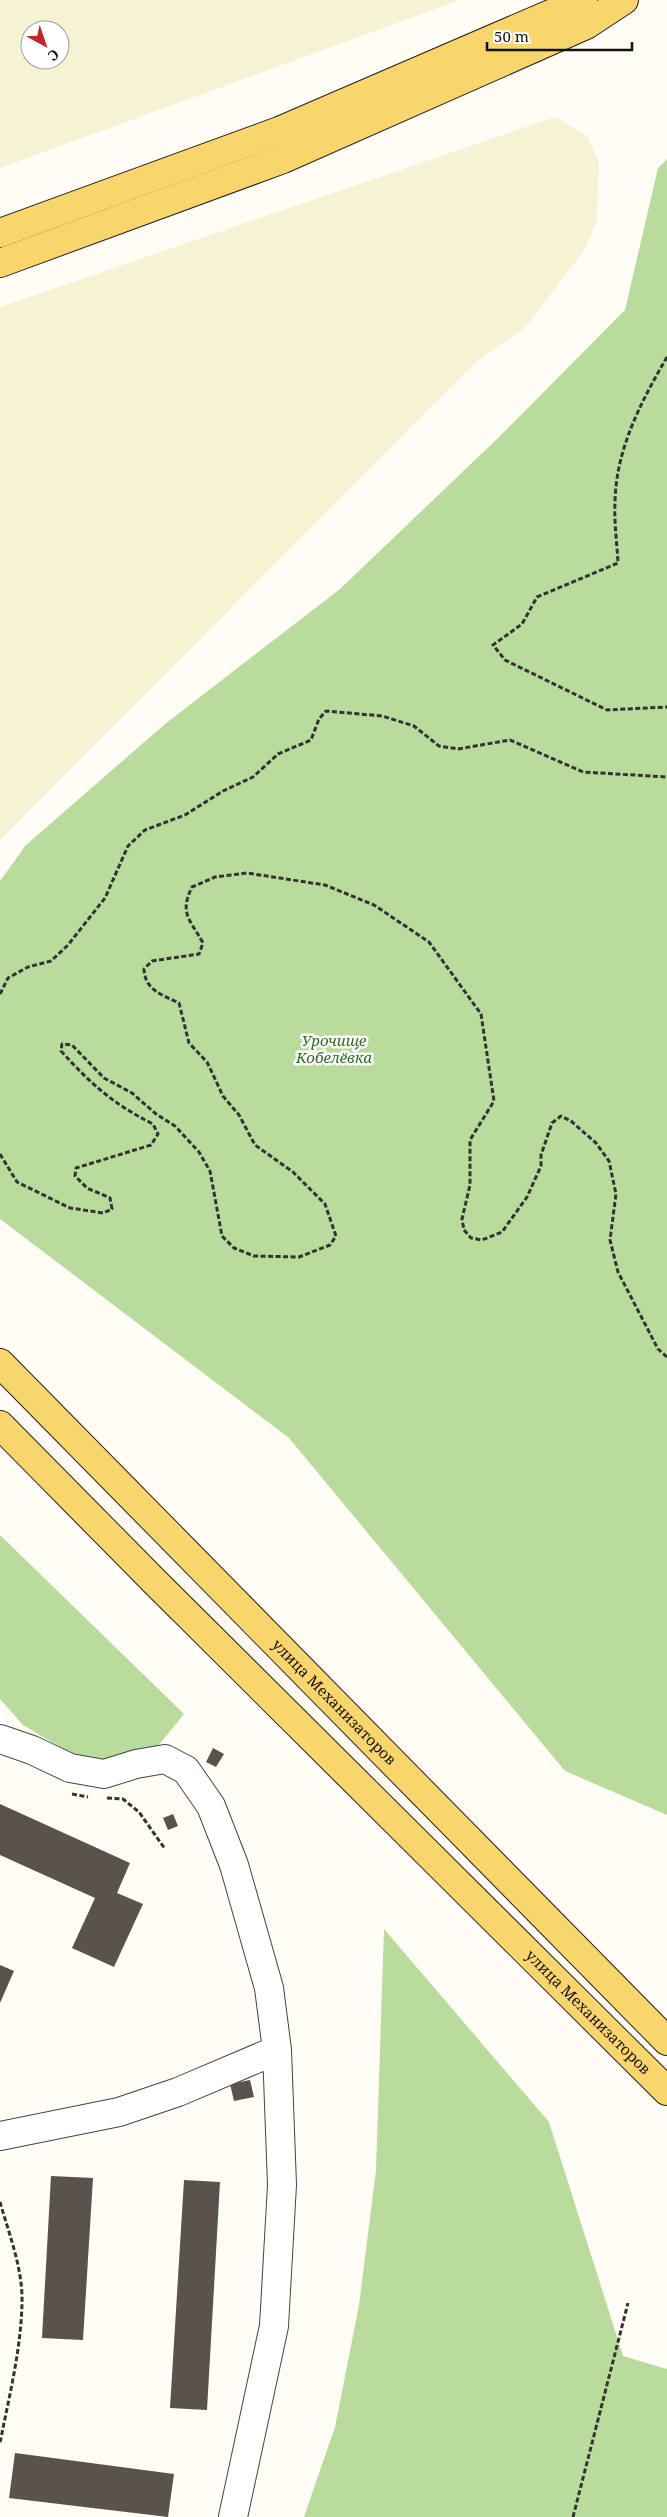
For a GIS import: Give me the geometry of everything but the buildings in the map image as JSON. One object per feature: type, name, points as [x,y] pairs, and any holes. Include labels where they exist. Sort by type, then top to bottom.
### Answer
[{"type":"main road","points":[[0,232],[279,131],[583,0]]},
{"type":"main road","points":[[0,263],[283,159],[586,25],[624,0]]},
{"type":"main road","name":"улица Механизаторов","points":[[0,1363],[667,2041]]},
{"type":"main road","name":"улица Механизаторов","points":[[0,1425],[161,1588],[667,2091]]},
{"type":"street","points":[[0,1739],[32,1750],[70,1768],[95,1773],[104,1774],[136,1764],[165,1759],[186,1770],[211,1806],[234,1865],[269,1988],[277,2050],[282,2185],[274,2326],[233,2517]]},
{"type":"street","points":[[0,2136],[119,2112],[178,2092],[277,2050]]},
{"type":"path","points":[[667,357],[643,398],[624,443],[614,501],[618,563],[537,597],[522,624],[493,645],[505,660],[607,710],[667,706]]},
{"type":"path","points":[[0,994],[8,978],[28,966],[51,961],[68,945],[105,898],[128,846],[145,830],[185,815],[222,790],[253,777],[278,754],[311,740],[319,719],[326,711],[382,716],[414,726],[439,746],[458,749],[510,740],[583,772],[667,777]]},
{"type":"path","points":[[0,1154],[17,1182],[70,1208],[103,1213],[112,1209],[110,1198],[87,1188],[75,1176],[76,1168],[151,1145],[158,1134],[153,1124],[126,1111],[90,1084],[61,1051],[62,1044],[72,1045],[104,1078],[132,1093],[156,1114],[175,1126],[199,1152],[210,1171],[222,1236],[234,1248],[254,1256],[299,1257],[330,1245],[336,1236],[325,1204],[293,1172],[255,1145],[240,1115],[223,1096],[207,1062],[189,1043],[179,1003],[152,989],[144,980],[144,969],[152,961],[199,954],[203,943],[186,913],[185,902],[192,887],[215,877],[247,873],[325,885],[374,906],[429,942],[481,1014],[494,1101],[470,1140],[470,1185],[462,1219],[464,1230],[471,1238],[482,1240],[502,1232],[527,1197],[541,1166],[541,1155],[552,1123],[561,1116],[571,1121],[596,1142],[609,1161],[616,1194],[610,1240],[618,1272],[658,1350],[667,1358]]},
{"type":"path","points":[[0,2202],[15,2255],[22,2301],[18,2357],[0,2443]]},
{"type":"path","points":[[573,2517],[628,2303]]},
{"type":"shaded area","points":[[0,0],[460,0],[0,168]]},
{"type":"shaded area","points":[[555,117],[587,136],[599,162],[597,220],[585,249],[525,328],[474,364],[0,840],[0,307]]},
{"type":"green space","name":"Урочище Кобелёвка","points":[[667,159],[667,1815],[565,1771],[289,1438],[0,1219],[0,881],[26,845],[165,724],[340,589],[497,439],[625,310],[658,168]]},
{"type":"green space","points":[[0,1535],[184,1714],[149,1757],[120,1764],[77,1757],[23,1725],[0,1699]]},
{"type":"green space","points":[[384,1929],[549,2122],[623,2356],[667,2369],[667,2517],[304,2517],[335,2427],[359,2305],[376,2170]]}]
